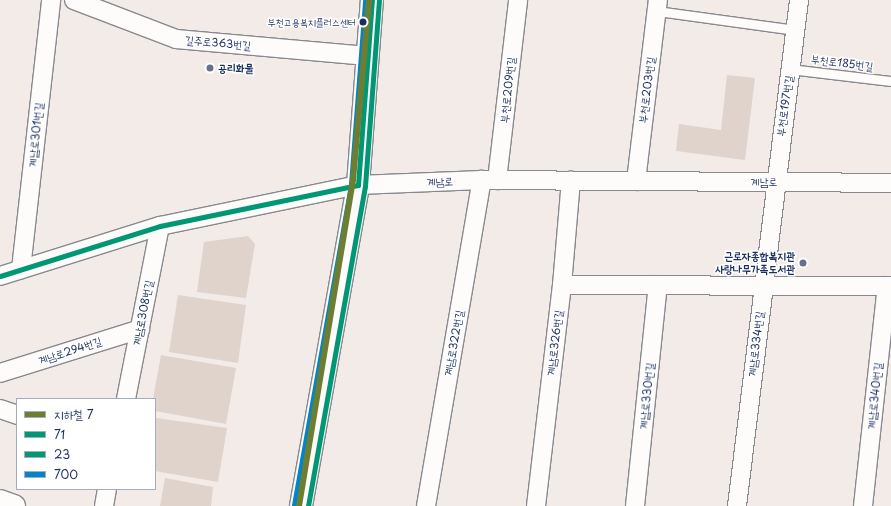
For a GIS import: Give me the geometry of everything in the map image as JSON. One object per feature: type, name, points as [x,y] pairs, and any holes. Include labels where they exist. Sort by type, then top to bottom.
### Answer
[{"type":"street","name":"계남로301번길","points":[[20,269],[51,0]]},
{"type":"street","name":"길주로363번길","points":[[74,0],[176,39],[367,56]]},
{"type":"street","points":[[301,506],[358,185],[372,0]]},
{"type":"street","name":"부천로209번길","points":[[490,180],[518,0]]},
{"type":"street","name":"부천로197번길","points":[[775,182],[799,0]]},
{"type":"street","name":"부천로203번길","points":[[636,181],[657,6]]},
{"type":"street","name":"계남로","points":[[0,276],[160,226],[358,185],[490,180],[891,183]]},
{"type":"street","name":"계남로322번길","points":[[426,506],[490,180]]},
{"type":"street","name":"계남로326번길","points":[[536,506],[562,285],[571,180]]},
{"type":"street","name":"계남로334번길","points":[[737,506],[775,182]]},
{"type":"street","name":"계남로308번길","points":[[126,398],[160,226]]},
{"type":"street","points":[[562,285],[889,286]]},
{"type":"street","name":"계남로330번길","points":[[635,506],[658,285]]},
{"type":"street","name":"계남로340번길","points":[[863,506],[889,286]]},
{"type":"street","name":"계남로294번길","points":[[0,373],[140,329]]},
{"type":"street","points":[[0,409],[16,414]]},
{"type":"street","points":[[104,506],[107,490]]},
{"type":"lane","points":[[657,6],[795,30]]},
{"type":"lane","name":"부천로185번길","points":[[790,69],[891,81]]},
{"type":"building","points":[[727,75],[755,78],[745,160],[676,151],[679,124],[721,130]]},
{"type":"building","points":[[248,236],[255,244],[246,298],[197,292],[204,242]]},
{"type":"building","points":[[178,295],[246,305],[238,363],[169,352]]},
{"type":"building","points":[[161,355],[236,368],[226,424],[156,411],[156,398],[153,398]]},
{"type":"building","points":[[156,418],[227,428],[218,482],[156,471]]},
{"type":"building","points":[[165,478],[213,487],[211,506],[160,506]]},
{"type":"metro line","name":"7","points":[[299,506],[353,180],[369,0]]},
{"type":"transit line","name":"700","points":[[294,505],[351,184],[365,0]]},
{"type":"transit line","name":"71","points":[[358,185],[372,0]]},
{"type":"transit line","name":"23","points":[[308,506],[365,186],[379,1]]},
{"type":"transit line","name":"71","points":[[0,276],[160,226],[358,185]]},
{"type":"place","name":"부천고용복지플러스센터","points":[[363,22]]},
{"type":"place","name":"공리화물","points":[[210,68]]},
{"type":"place","name":"근로자종합복지관 사랑나무가족도서관","points":[[803,263]]}]
